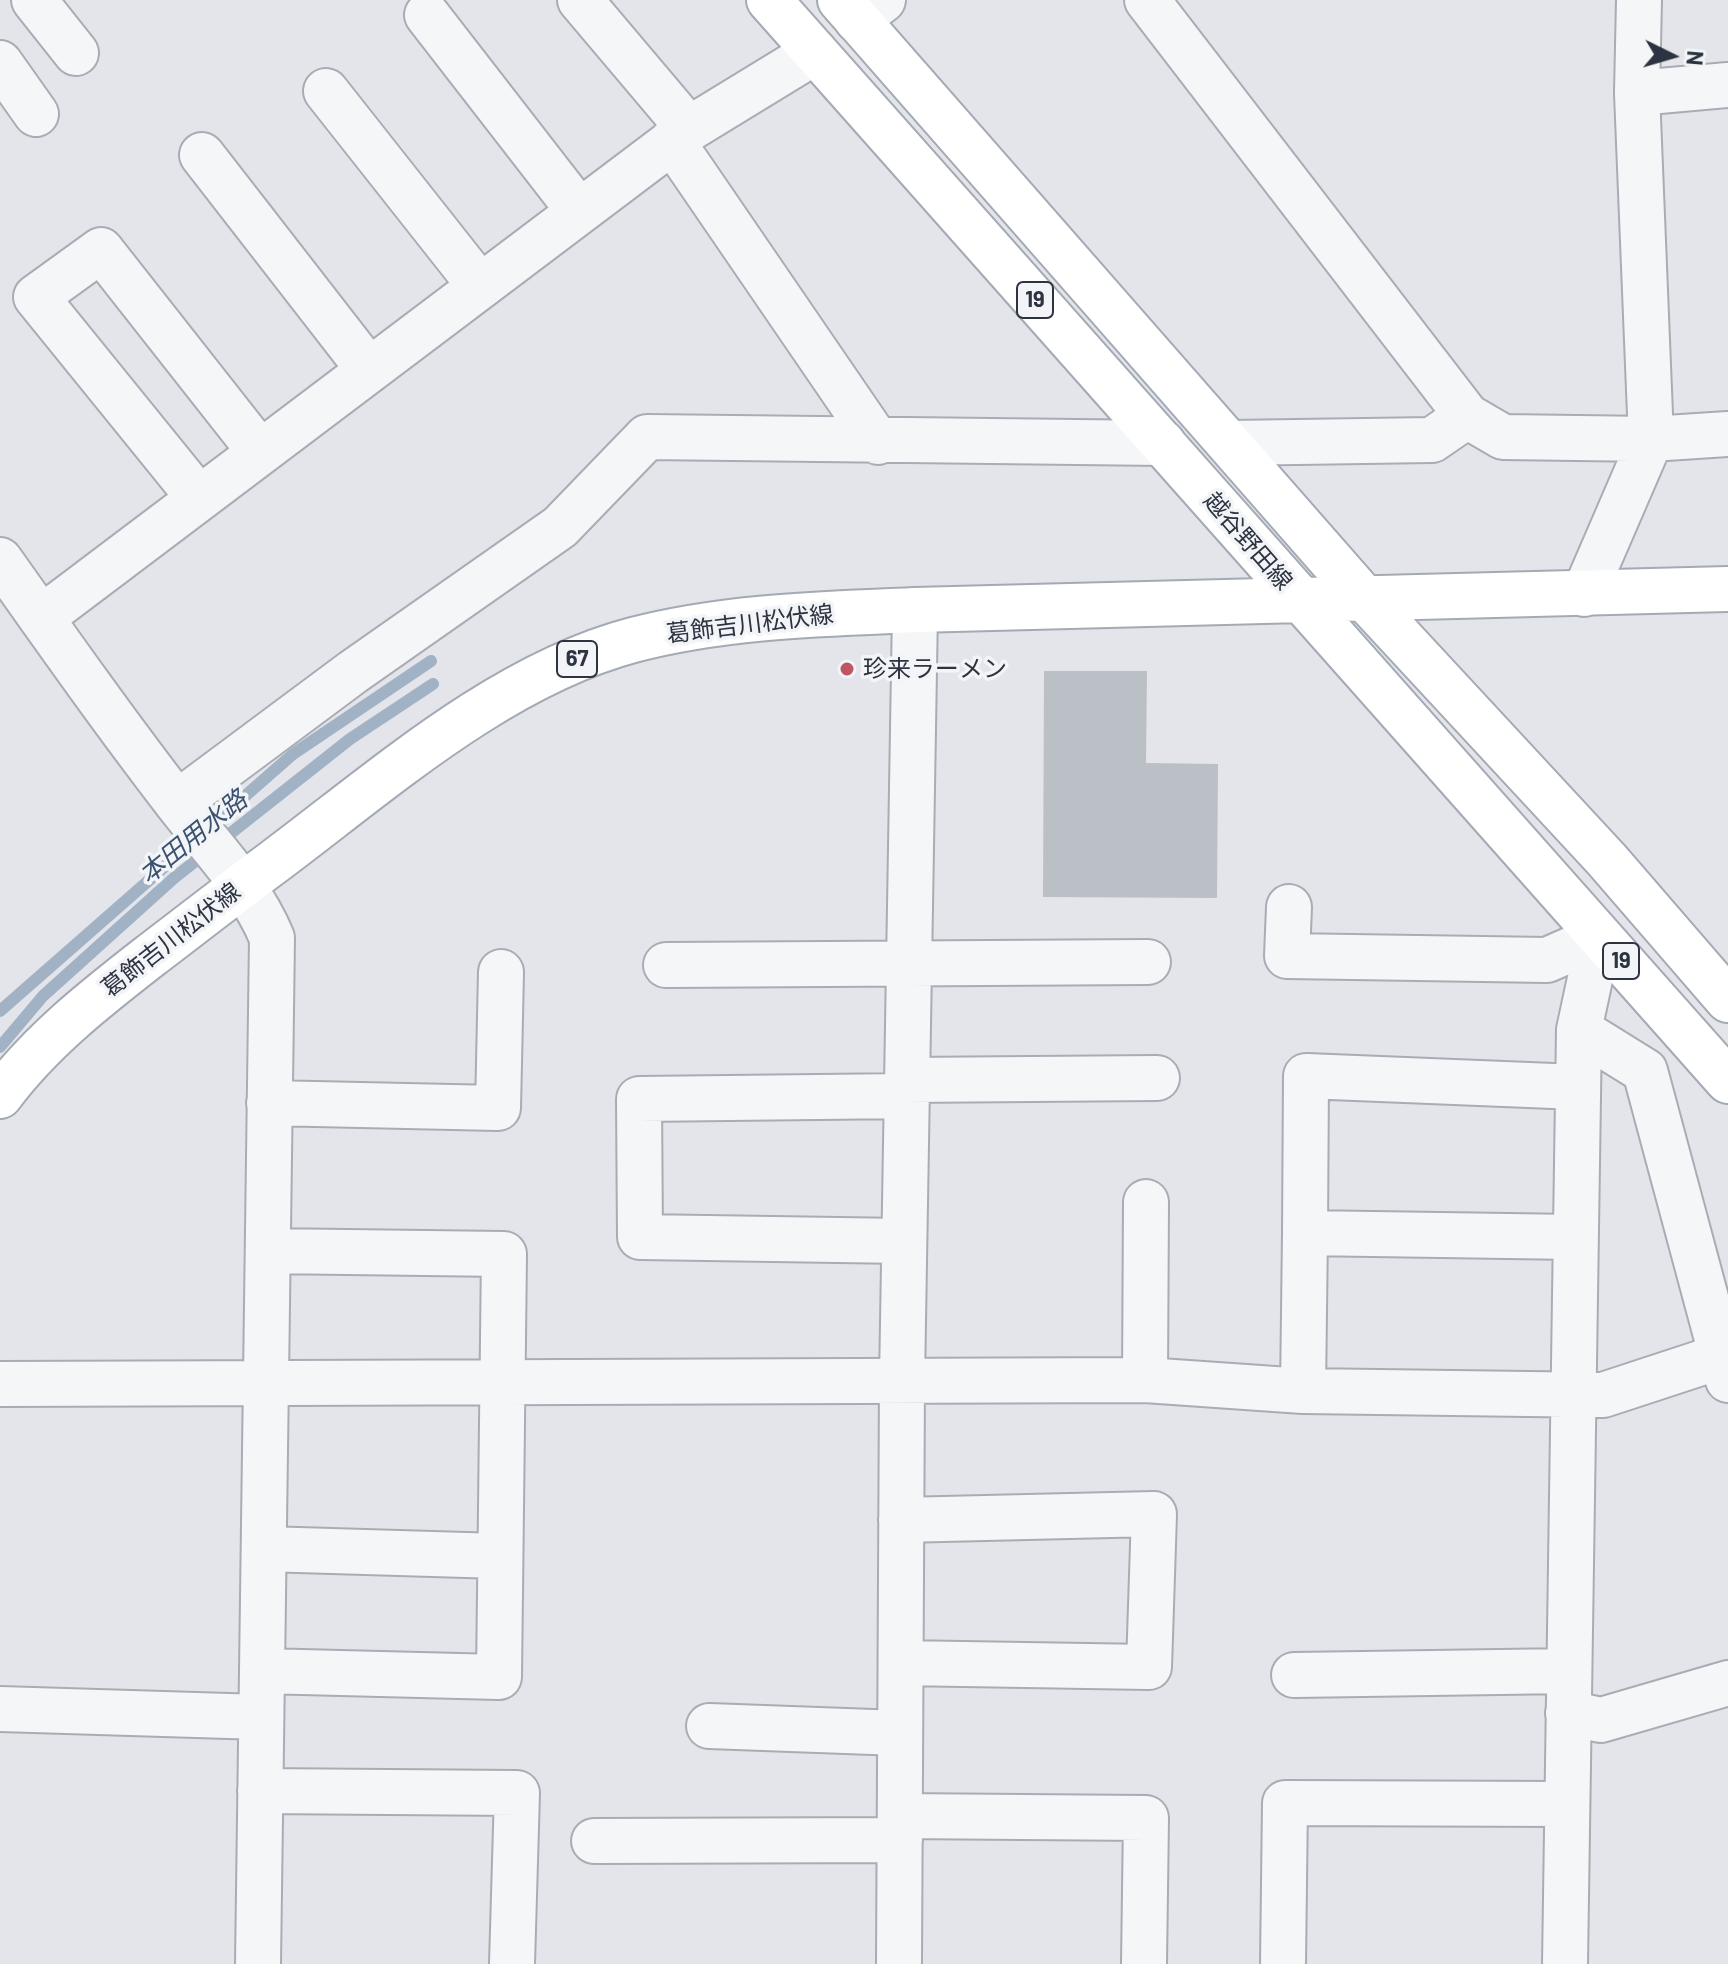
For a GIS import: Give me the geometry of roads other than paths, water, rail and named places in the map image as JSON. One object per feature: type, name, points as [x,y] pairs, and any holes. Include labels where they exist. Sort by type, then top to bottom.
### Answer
[{"type":"main road","name":"越谷野田線","points":[[769,0],[1728,1081]]},
{"type":"main road","name":"越谷野田線","points":[[860,7],[1365,599],[1607,860],[1728,1000]]},
{"type":"main road","points":[[1365,599],[1728,589]]},
{"type":"main road","name":"葛飾吉川松伏線","points":[[0,1096],[14,1077],[83,1008],[242,885],[445,735],[508,692],[567,662],[632,640],[711,624],[787,616],[1365,599]]},
{"type":"street","points":[[34,0],[76,53]]},
{"type":"street","points":[[580,0],[681,135],[878,442]]},
{"type":"street","points":[[1147,0],[1467,416],[1503,437],[1651,439],[1728,434]]},
{"type":"street","points":[[1584,594],[1651,439],[1637,93],[1639,0]]},
{"type":"street","points":[[427,15],[579,211]]},
{"type":"street","points":[[41,618],[681,135],[815,52]]},
{"type":"street","points":[[0,63],[36,114]]},
{"type":"street","points":[[1637,93],[1728,85]]},
{"type":"street","points":[[326,91],[480,286]]},
{"type":"street","points":[[202,155],[369,370]]},
{"type":"street","points":[[199,498],[36,297],[101,250],[260,452]]},
{"type":"street","points":[[1229,443],[1432,440],[1467,416]]},
{"type":"street","points":[[177,803],[353,672],[560,527],[647,437],[1163,443]]},
{"type":"street","points":[[0,560],[177,803],[242,885],[261,912],[272,938],[258,1964]]},
{"type":"street","points":[[899,1964],[902,1381],[915,610]]},
{"type":"street","points":[[1289,907],[1287,956],[1547,960],[1599,937]]},
{"type":"street","points":[[1565,1964],[1579,1030],[1599,937]]},
{"type":"street","points":[[666,965],[1148,962]]},
{"type":"street","points":[[269,1103],[498,1108],[501,972]]},
{"type":"street","points":[[0,1384],[1145,1380],[1303,1391],[1603,1395],[1726,1363],[1645,1071],[1579,1030]]},
{"type":"street","points":[[1303,1391],[1306,1076],[1578,1087]]},
{"type":"street","points":[[904,1241],[640,1237],[639,1099],[1157,1078]]},
{"type":"street","points":[[1145,1380],[1146,1202]]},
{"type":"street","points":[[1305,1233],[1575,1237]]},
{"type":"street","points":[[262,1671],[499,1677],[504,1254],[268,1251]]},
{"type":"street","points":[[901,1520],[1154,1514],[1149,1667],[901,1663]]},
{"type":"street","points":[[264,1549],[500,1556]]},
{"type":"street","points":[[1294,1675],[1568,1692],[1601,1720],[1728,1683]]},
{"type":"street","points":[[0,1709],[261,1717]]},
{"type":"street","points":[[709,1726],[900,1733]]},
{"type":"street","points":[[260,1791],[517,1793],[512,1964]]},
{"type":"street","points":[[1283,1964],[1285,1803],[1566,1804]]},
{"type":"street","points":[[594,1841],[1146,1818],[1144,1964]]},
{"type":"waterway","points":[[0,1011],[293,754],[431,661]]},
{"type":"waterway","name":"本田用水路","points":[[0,1047],[43,996],[174,878],[350,739],[433,684]]},
{"type":"place","name":"珍来ラーメン","points":[[847,669]]}]
